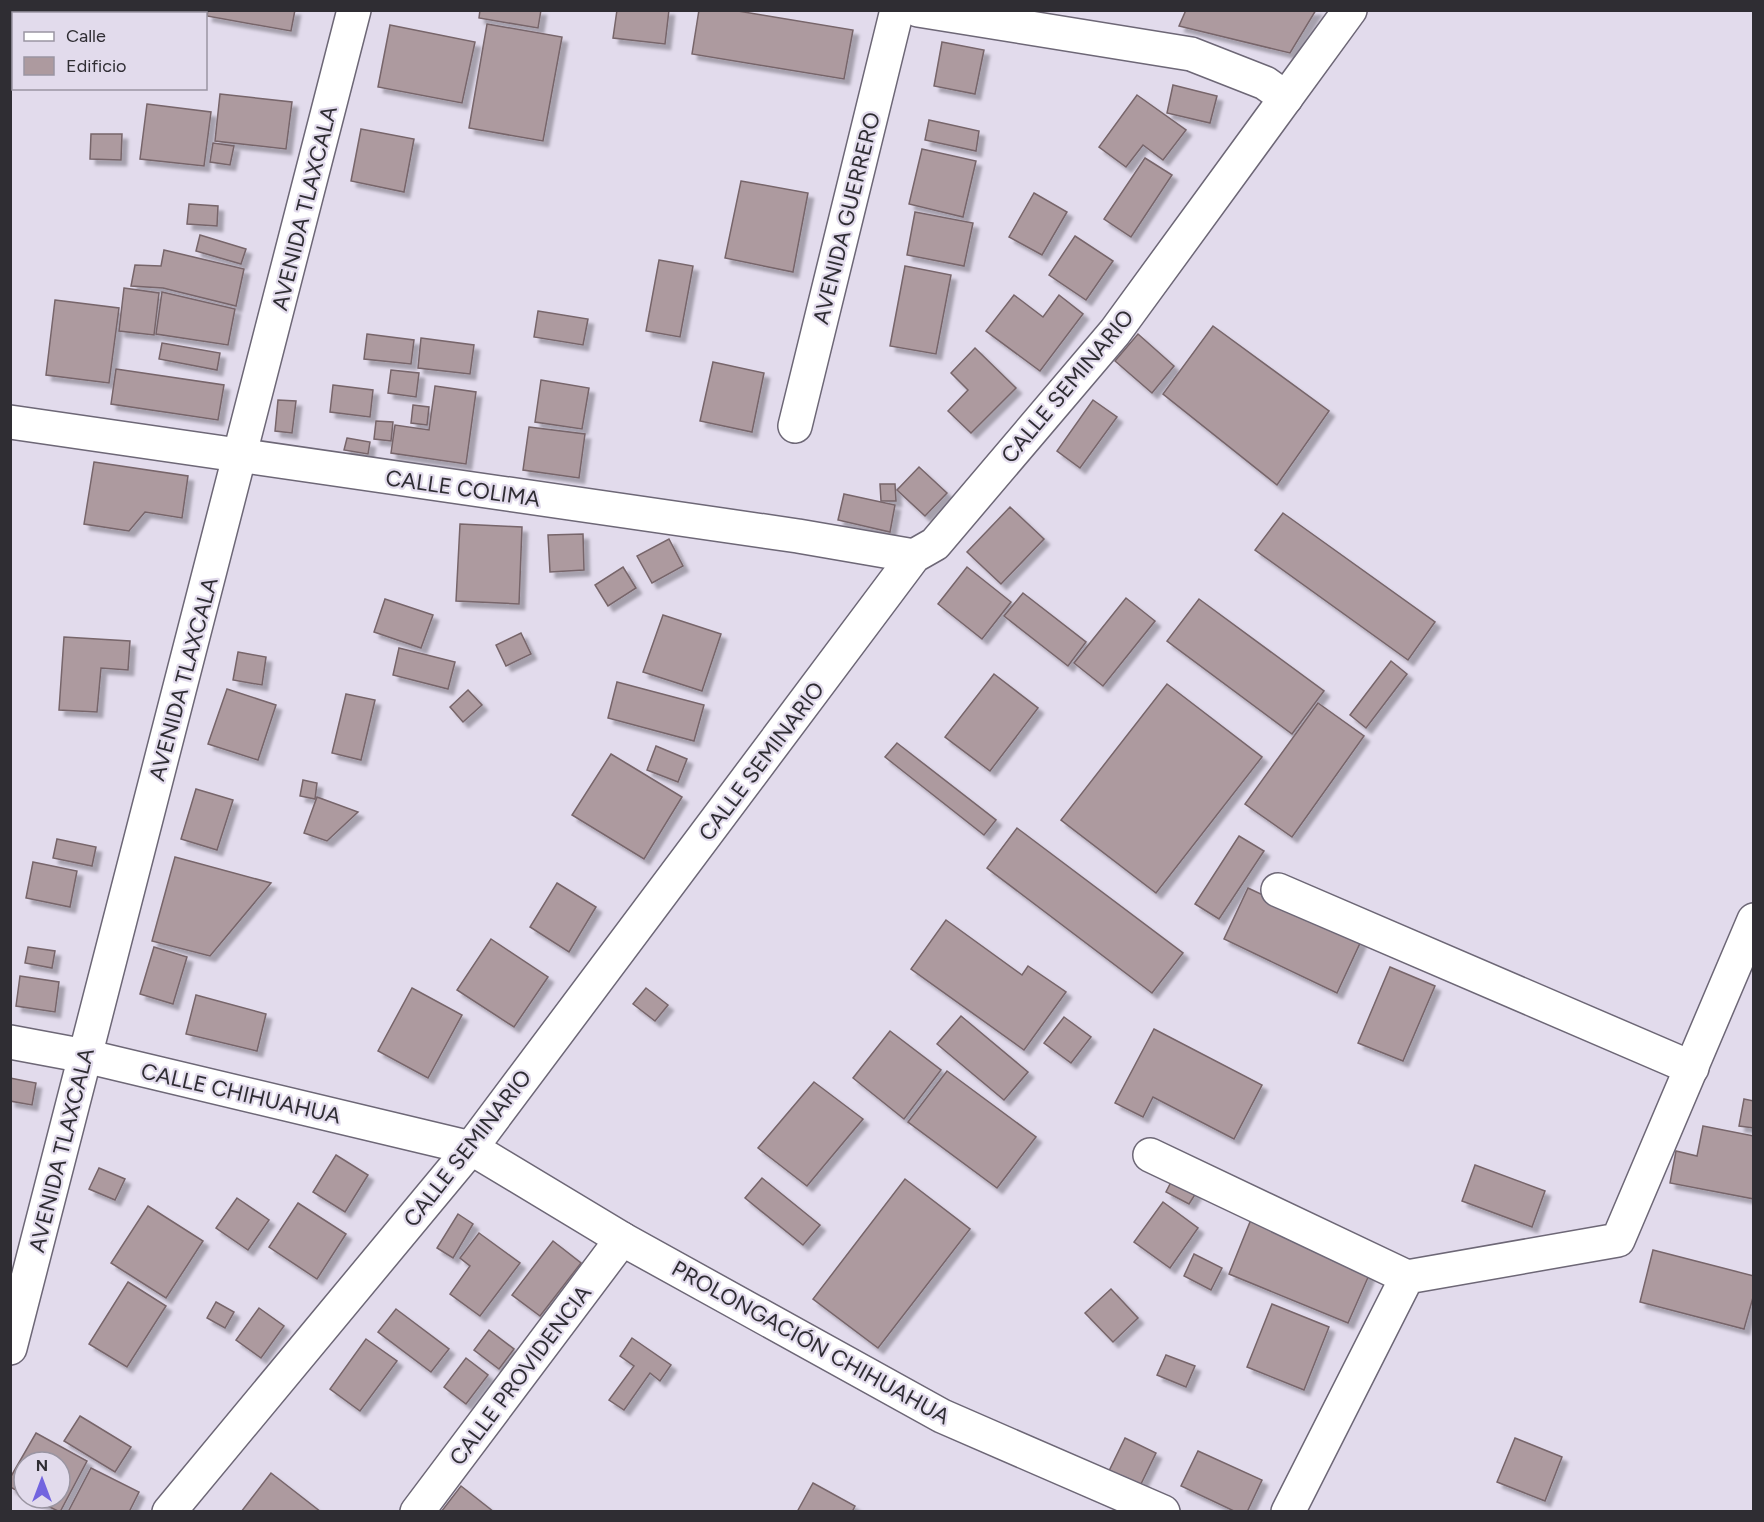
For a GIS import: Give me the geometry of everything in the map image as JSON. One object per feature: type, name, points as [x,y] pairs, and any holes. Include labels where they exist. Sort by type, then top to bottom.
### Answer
[{"type":"street","name":"AVENIDA TLAXCALA","points":[[10,1348],[241,457],[354,10]]},
{"type":"street","name":"AVENIDA GUERRERO","points":[[795,426],[897,10]]},
{"type":"street","points":[[918,10],[1191,54],[1265,83],[1286,98]]},
{"type":"street","name":"CALLE SEMINARIO","points":[[169,1512],[471,1148],[914,556],[935,544],[1115,333],[1350,10]]},
{"type":"street","name":"CALLE COLIMA","points":[[10,422],[596,507],[914,556]]},
{"type":"street","points":[[1278,890],[1692,1068]]},
{"type":"street","points":[[1150,1155],[1407,1277],[1618,1240],[1754,920]]},
{"type":"street","name":"CALLE CHIHUAHUA","points":[[10,1042],[85,1056],[471,1148]]},
{"type":"street","name":"PROLONGACIÓN CHIHUAHUA","points":[[471,1148],[622,1239],[942,1416],[1163,1512]]},
{"type":"street","name":"CALLE PROVIDENCIA","points":[[417,1512],[622,1239]]},
{"type":"street","points":[[1288,1512],[1407,1277]]},
{"type":"building","points":[[208,10],[295,10],[291,31],[207,16]]},
{"type":"building","points":[[480,10],[541,10],[538,28],[479,18]]},
{"type":"building","points":[[617,10],[669,10],[665,44],[613,38]]},
{"type":"building","points":[[699,10],[732,10],[853,30],[844,79],[692,54]]},
{"type":"building","points":[[1186,10],[1316,10],[1290,53],[1179,26]]},
{"type":"building","points":[[487,24],[562,37],[543,141],[469,128]]},
{"type":"building","points":[[390,25],[475,42],[462,103],[378,87]]},
{"type":"building","points":[[942,42],[984,50],[975,94],[934,86]]},
{"type":"building","points":[[1173,85],[1217,96],[1210,123],[1167,113]]},
{"type":"building","points":[[220,94],[292,102],[286,149],[215,141]]},
{"type":"building","points":[[1137,95],[1186,130],[1163,160],[1143,145],[1126,167],[1099,147]]},
{"type":"building","points":[[147,104],[211,112],[204,166],[140,159]]},
{"type":"building","points":[[929,120],[979,131],[976,151],[925,140]]},
{"type":"building","points":[[361,129],[414,139],[404,192],[351,181]]},
{"type":"building","points":[[91,134],[122,134],[121,160],[90,159]]},
{"type":"building","points":[[213,143],[234,146],[230,165],[210,162]]},
{"type":"building","points":[[922,149],[976,161],[963,217],[909,204]]},
{"type":"building","points":[[1145,158],[1172,175],[1131,237],[1104,219]]},
{"type":"building","points":[[741,181],[808,193],[793,272],[725,258]]},
{"type":"building","points":[[1034,193],[1067,212],[1042,255],[1009,237]]},
{"type":"building","points":[[189,204],[218,206],[217,226],[187,224]]},
{"type":"building","points":[[915,212],[973,223],[964,266],[907,255]]},
{"type":"building","points":[[200,235],[246,249],[241,264],[196,251]]},
{"type":"building","points":[[1075,236],[1113,261],[1086,300],[1049,275]]},
{"type":"building","points":[[164,250],[244,269],[236,306],[163,288],[131,286],[135,265],[161,266]]},
{"type":"building","points":[[659,260],[693,266],[680,337],[646,331]]},
{"type":"building","points":[[905,266],[951,275],[936,354],[890,346]]},
{"type":"building","points":[[124,288],[159,293],[154,335],[119,331]]},
{"type":"building","points":[[162,292],[235,309],[228,345],[156,334]]},
{"type":"building","points":[[1014,295],[1043,317],[1059,295],[1083,314],[1040,371],[986,331]]},
{"type":"building","points":[[55,300],[119,308],[109,383],[46,375]]},
{"type":"building","points":[[538,311],[588,319],[583,345],[534,337]]},
{"type":"building","points":[[1213,326],[1329,411],[1277,485],[1163,394]]},
{"type":"building","points":[[367,334],[414,340],[411,364],[364,359]]},
{"type":"building","points":[[1138,334],[1174,366],[1152,393],[1115,361]]},
{"type":"building","points":[[421,338],[474,345],[470,374],[418,368]]},
{"type":"building","points":[[162,343],[220,353],[217,370],[159,359]]},
{"type":"building","points":[[975,348],[1016,388],[971,433],[948,411],[968,390],[951,373]]},
{"type":"building","points":[[713,362],[764,373],[752,432],[700,421]]},
{"type":"building","points":[[116,369],[224,385],[218,420],[111,404]]},
{"type":"building","points":[[391,370],[419,373],[416,397],[388,393]]},
{"type":"building","points":[[541,380],[589,388],[582,429],[535,422]]},
{"type":"building","points":[[333,385],[373,390],[370,417],[330,412]]},
{"type":"building","points":[[435,386],[476,392],[466,464],[391,453],[395,425],[429,430]]},
{"type":"building","points":[[278,400],[296,401],[292,433],[275,431]]},
{"type":"building","points":[[1093,400],[1117,417],[1080,468],[1057,451]]},
{"type":"building","points":[[413,405],[429,407],[427,425],[411,423]]},
{"type":"building","points":[[376,421],[393,422],[391,441],[374,439]]},
{"type":"building","points":[[529,427],[585,434],[579,478],[523,470]]},
{"type":"building","points":[[347,438],[370,442],[368,454],[344,450]]},
{"type":"building","points":[[94,462],[188,476],[182,518],[145,512],[129,531],[84,524]]},
{"type":"building","points":[[919,467],[947,493],[925,516],[897,490]]},
{"type":"building","points":[[880,484],[895,484],[896,501],[881,501]]},
{"type":"building","points":[[844,494],[895,505],[890,532],[838,520]]},
{"type":"building","points":[[1010,507],[1044,539],[1001,584],[967,552]]},
{"type":"building","points":[[1283,513],[1435,622],[1408,660],[1255,550]]},
{"type":"building","points":[[460,524],[522,527],[519,604],[456,601]]},
{"type":"building","points":[[583,534],[584,570],[550,572],[548,535]]},
{"type":"building","points":[[669,539],[683,566],[652,583],[637,556]]},
{"type":"building","points":[[623,567],[636,588],[608,606],[595,585]]},
{"type":"building","points":[[967,567],[1011,602],[982,639],[938,604]]},
{"type":"building","points":[[1023,593],[1086,642],[1068,666],[1004,616]]},
{"type":"building","points":[[1126,598],[1155,621],[1103,686],[1074,663]]},
{"type":"building","points":[[385,599],[433,615],[421,648],[374,632]]},
{"type":"building","points":[[1199,599],[1324,691],[1292,734],[1167,641]]},
{"type":"building","points":[[663,615],[721,634],[702,691],[643,672]]},
{"type":"building","points":[[521,633],[531,654],[506,666],[496,645]]},
{"type":"building","points":[[64,637],[130,641],[128,670],[101,668],[97,712],[59,710]]},
{"type":"building","points":[[399,648],[455,662],[448,689],[393,675]]},
{"type":"building","points":[[238,652],[266,657],[262,685],[233,680]]},
{"type":"building","points":[[1391,661],[1407,674],[1366,728],[1350,715]]},
{"type":"building","points":[[994,674],[1038,708],[990,771],[945,737]]},
{"type":"building","points":[[617,682],[704,705],[694,741],[608,718]]},
{"type":"building","points":[[1167,684],[1262,757],[1156,893],[1061,820]]},
{"type":"building","points":[[227,689],[276,705],[258,760],[208,744]]},
{"type":"building","points":[[468,690],[482,705],[463,722],[450,707]]},
{"type":"building","points":[[346,694],[375,700],[361,760],[332,753]]},
{"type":"building","points":[[1318,703],[1364,736],[1292,837],[1245,804]]},
{"type":"building","points":[[897,743],[996,820],[984,835],[885,757]]},
{"type":"building","points":[[656,746],[687,759],[678,782],[647,770]]},
{"type":"building","points":[[611,754],[682,797],[644,859],[572,815]]},
{"type":"building","points":[[303,780],[317,783],[315,799],[300,796]]},
{"type":"building","points":[[196,789],[233,800],[217,850],[181,839]]},
{"type":"building","points":[[317,797],[358,812],[327,841],[304,833]]},
{"type":"building","points":[[1017,828],[1183,953],[1152,993],[987,868]]},
{"type":"building","points":[[1239,836],[1264,851],[1219,919],[1195,904]]},
{"type":"building","points":[[57,839],[96,847],[92,866],[53,858]]},
{"type":"building","points":[[175,857],[271,883],[210,956],[152,941]]},
{"type":"building","points":[[33,862],[77,871],[70,907],[26,898]]},
{"type":"building","points":[[557,883],[596,907],[569,952],[530,927]]},
{"type":"building","points":[[1248,888],[1361,941],[1337,993],[1224,939]]},
{"type":"building","points":[[946,920],[1022,975],[1028,966],[1066,992],[1024,1050],[911,969]]},
{"type":"building","points":[[491,939],[548,977],[514,1027],[457,990]]},
{"type":"building","points":[[28,947],[55,951],[52,968],[25,963]]},
{"type":"building","points":[[154,947],[187,957],[173,1004],[140,994]]},
{"type":"building","points":[[1390,967],[1435,986],[1403,1061],[1358,1043]]},
{"type":"building","points":[[20,976],[59,982],[55,1012],[16,1006]]},
{"type":"building","points":[[412,988],[462,1015],[428,1078],[378,1051]]},
{"type":"building","points":[[646,988],[668,1005],[655,1021],[633,1004]]},
{"type":"building","points":[[196,995],[266,1014],[257,1051],[186,1034]]},
{"type":"building","points":[[961,1016],[1028,1072],[1004,1100],[937,1044]]},
{"type":"building","points":[[1064,1017],[1091,1037],[1071,1063],[1044,1043]]},
{"type":"building","points":[[1154,1029],[1262,1085],[1234,1139],[1153,1097],[1143,1117],[1115,1103]]},
{"type":"building","points":[[890,1031],[941,1070],[904,1119],[853,1078]]},
{"type":"building","points":[[947,1071],[1036,1137],[997,1188],[908,1122]]},
{"type":"building","points":[[10,1078],[36,1083],[32,1105],[10,1101]]},
{"type":"building","points":[[814,1082],[863,1119],[807,1186],[758,1148]]},
{"type":"building","points":[[1744,1099],[1754,1101],[1754,1128],[1739,1126]]},
{"type":"building","points":[[1703,1126],[1754,1136],[1754,1199],[1670,1183],[1676,1151],[1697,1156]]},
{"type":"building","points":[[336,1155],[368,1175],[345,1212],[313,1192]]},
{"type":"building","points":[[1475,1165],[1545,1191],[1532,1227],[1462,1201]]},
{"type":"building","points":[[99,1168],[125,1179],[115,1200],[89,1189]]},
{"type":"building","points":[[762,1178],[820,1225],[803,1245],[745,1198]]},
{"type":"building","points":[[905,1179],[970,1229],[878,1348],[813,1299]]},
{"type":"building","points":[[1172,1180],[1196,1193],[1189,1204],[1166,1192]]},
{"type":"building","points":[[237,1198],[269,1220],[248,1250],[216,1228]]},
{"type":"building","points":[[1163,1202],[1198,1228],[1170,1268],[1134,1242]]},
{"type":"building","points":[[298,1203],[346,1234],[317,1279],[269,1247]]},
{"type":"building","points":[[148,1206],[203,1241],[166,1298],[111,1263]]},
{"type":"building","points":[[458,1214],[473,1224],[453,1258],[437,1248]]},
{"type":"building","points":[[1252,1217],[1373,1266],[1348,1323],[1229,1274]]},
{"type":"building","points":[[479,1233],[520,1263],[480,1316],[450,1294],[470,1266],[460,1258]]},
{"type":"building","points":[[553,1241],[581,1263],[540,1316],[512,1295]]},
{"type":"building","points":[[1653,1250],[1754,1276],[1754,1294],[1744,1329],[1640,1302]]},
{"type":"building","points":[[1194,1254],[1222,1268],[1211,1290],[1184,1276]]},
{"type":"building","points":[[128,1282],[166,1306],[127,1367],[89,1344]]},
{"type":"building","points":[[1111,1289],[1138,1318],[1113,1342],[1085,1313]]},
{"type":"building","points":[[216,1302],[234,1312],[225,1328],[207,1318]]},
{"type":"building","points":[[1272,1304],[1329,1327],[1304,1390],[1247,1367]]},
{"type":"building","points":[[259,1308],[284,1326],[261,1358],[236,1340]]},
{"type":"building","points":[[396,1309],[449,1349],[431,1372],[378,1332]]},
{"type":"building","points":[[489,1330],[514,1349],[499,1369],[474,1350]]},
{"type":"building","points":[[632,1338],[671,1365],[660,1381],[650,1373],[624,1410],[609,1400],[634,1366],[620,1356]]},
{"type":"building","points":[[366,1339],[397,1361],[360,1411],[330,1389]]},
{"type":"building","points":[[1166,1355],[1195,1366],[1186,1387],[1157,1375]]},
{"type":"building","points":[[466,1358],[488,1375],[466,1404],[444,1387]]},
{"type":"building","points":[[80,1416],[131,1447],[115,1472],[64,1441]]},
{"type":"building","points":[[36,1433],[67,1450],[26,1450]]},
{"type":"building","points":[[1125,1438],[1156,1453],[1140,1486],[1109,1471]]},
{"type":"building","points":[[1515,1438],[1562,1457],[1545,1501],[1497,1482]]},
{"type":"building","points":[[1198,1451],[1262,1480],[1247,1512],[1236,1512],[1181,1486]]},
{"type":"building","points":[[72,1453],[87,1461],[72,1489]]},
{"type":"building","points":[[91,1468],[139,1492],[129,1512],[68,1512],[72,1510],[72,1504]]},
{"type":"building","points":[[271,1473],[321,1512],[241,1512]]},
{"type":"building","points":[[813,1483],[855,1506],[852,1512],[797,1512]]},
{"type":"building","points":[[461,1486],[494,1512],[441,1512]]}]
